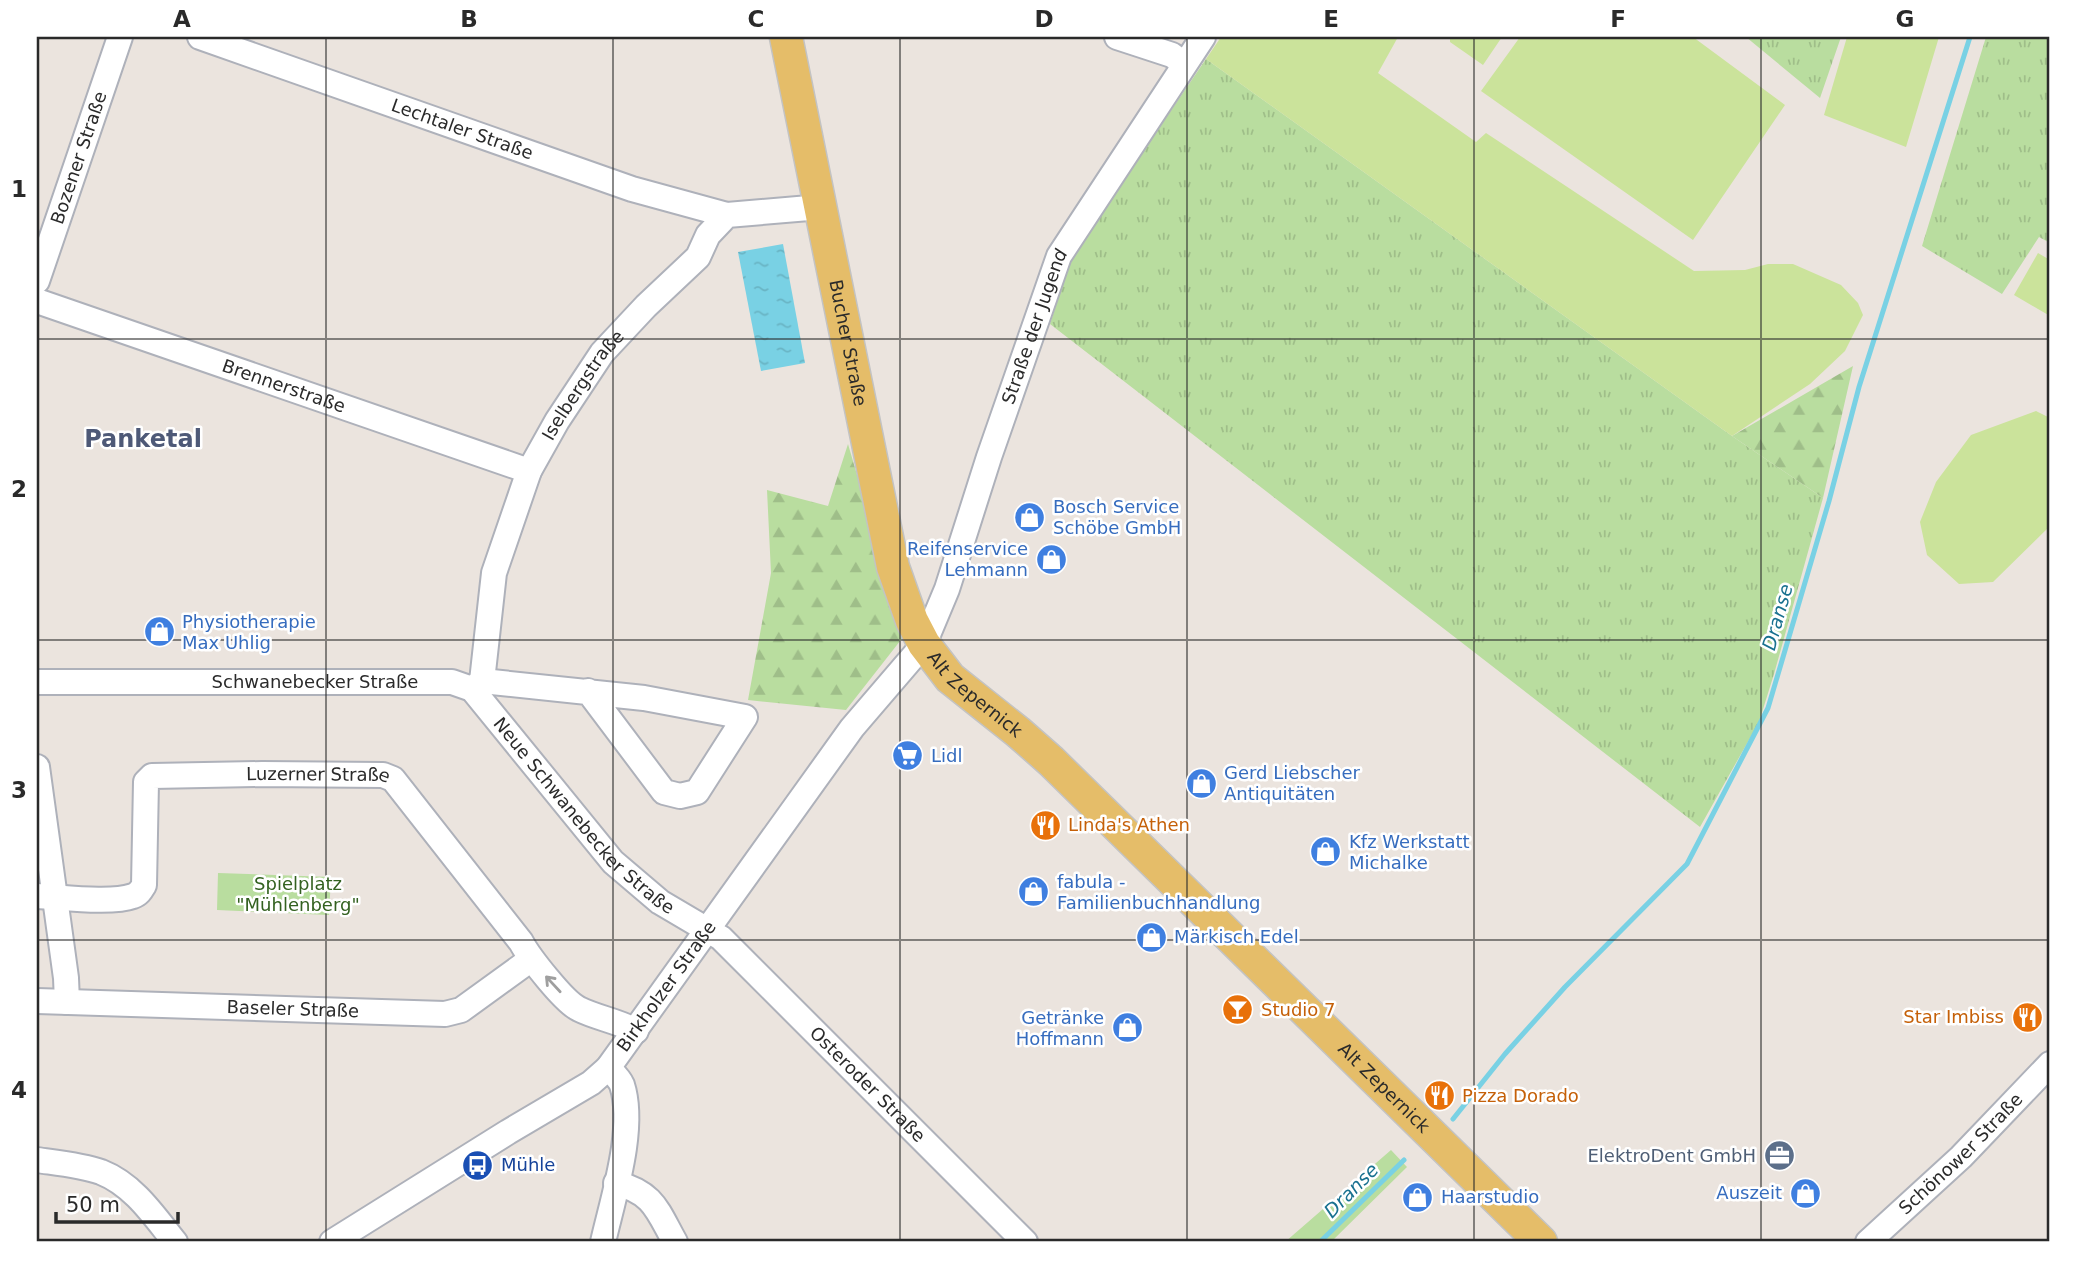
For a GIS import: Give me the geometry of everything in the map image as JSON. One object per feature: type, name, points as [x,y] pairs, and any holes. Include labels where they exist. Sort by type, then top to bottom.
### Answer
[{"type":"main road","name":"Bucher Straße","points":[[786,37],[893,567],[923,644]]},
{"type":"main road","name":"Alt Zepernick","points":[[923,644],[950,678],[1051,761],[1541,1242]]},
{"type":"street","name":"Bozener Straße","points":[[37,281],[120,37]]},
{"type":"street","name":"Lechtaler Straße","points":[[200,37],[632,189],[727,215]]},
{"type":"street","points":[[1118,37],[1172,55],[1184,64]]},
{"type":"street","name":"Straße der Jugend","points":[[923,644],[947,589],[989,457],[1059,256],[1203,37]]},
{"type":"street","points":[[727,215],[821,207]]},
{"type":"street","name":"Iselbergstraße","points":[[477,685],[494,573],[528,471],[556,421],[602,352],[698,257],[708,235],[727,215]]},
{"type":"street","name":"Brennerstraße","points":[[37,301],[528,471]]},
{"type":"street","name":"Birkholzer Straße","points":[[332,1242],[591,1083],[608,1068],[852,728],[923,644]]},
{"type":"street","name":"Schwanebecker Straße","points":[[37,681],[452,681],[477,685],[588,691],[644,698],[745,717],[697,792],[680,796],[664,792],[588,691]]},
{"type":"street","name":"Neue Schwanebecker Straße","points":[[477,685],[613,862],[660,902],[708,929]]},
{"type":"street","points":[[37,767],[46,896],[66,978],[66,1002]]},
{"type":"street","name":"Luzerner Straße","points":[[46,896],[110,899],[131,897],[139,893],[144,885],[146,782],[152,776],[383,775],[393,779],[521,942],[530,960],[576,1008],[624,1024],[636,1031]]},
{"type":"street","name":"Osteroder Straße","points":[[708,929],[721,938],[1025,1242]]},
{"type":"street","name":"Baseler Straße","points":[[37,1001],[445,1014],[461,1010],[530,960]]},
{"type":"street","name":"Schönower Straße","points":[[1868,1242],[1961,1157],[2050,1064]]},
{"type":"street","points":[[603,1242],[623,1145],[625,1100],[621,1082],[608,1068]]},
{"type":"street","points":[[37,1160],[86,1168],[119,1181],[134,1193],[175,1242]]},
{"type":"street","points":[[616,1183],[638,1190],[652,1200],[675,1242]]},
{"type":"green space","points":[[1221,37],[1398,37],[1378,73],[1476,142],[1486,133],[1694,271],[1745,270],[1768,264],[1793,264],[1841,285],[1858,303],[1863,315],[1845,351],[1810,384],[1732,436],[1206,59]]},
{"type":"green space","points":[[1450,37],[1502,37],[1483,65],[1450,42]]},
{"type":"green space","points":[[1520,37],[1693,37],[1785,105],[1693,240],[1481,91]]},
{"type":"green space","points":[[1746,37],[1841,37],[1820,98]]},
{"type":"green space","points":[[1847,37],[1939,37],[1906,147],[1824,115]]},
{"type":"green space","points":[[1986,37],[2050,37],[2050,243],[2039,237],[2002,294],[1922,246]]},
{"type":"green space","points":[[1206,59],[1732,436],[1823,498],[1759,722],[1700,827],[1050,324],[1072,256]]},
{"type":"green space","points":[[2038,253],[2050,260],[2050,316],[2014,295]]},
{"type":"green space","points":[[1853,366],[1823,498],[1732,436]]},
{"type":"green space","points":[[2036,411],[2050,418],[2050,526],[1993,582],[1959,584],[1927,555],[1920,522],[1936,482],[1971,435]]},
{"type":"green space","points":[[848,444],[904,636],[846,710],[748,700],[771,573],[767,490],[828,506]]},
{"type":"green space","name":"Spielplatz \"Mühlenberg\"","points":[[218,873],[331,877],[329,915],[217,910]]},
{"type":"green space","points":[[1391,1150],[1407,1167],[1331,1242],[1285,1242]]},
{"type":"water","points":[[783,244],[805,363],[761,371],[738,252]]},
{"type":"waterway","name":"Dranse","points":[[1453,1119],[1505,1054],[1565,987],[1687,864],[1768,708],[1829,501],[1859,387],[1970,37]]},
{"type":"waterway","name":"Dranse","points":[[1320,1242],[1404,1160]]},
{"type":"place","name":"Bosch Service Schöbe GmbH","points":[[1030,517]]},
{"type":"place","name":"Reifenservice Lehmann","points":[[1051,559]]},
{"type":"place","name":"Physiotherapie Max Uhlig","points":[[159,632]]},
{"type":"place","name":"Lidl","points":[[908,756]]},
{"type":"place","name":"Gerd Liebscher Antiquitäten","points":[[1201,783]]},
{"type":"place","name":"Linda's Athen","points":[[1045,825]]},
{"type":"place","name":"Kfz Werkstatt Michalke","points":[[1326,852]]},
{"type":"place","name":"fabula - Familienbuchhandlung","points":[[1034,892]]},
{"type":"place","name":"Märkisch Edel","points":[[1151,937]]},
{"type":"place","name":"Studio 7","points":[[1238,1010]]},
{"type":"place","name":"Star Imbiss","points":[[2027,1017]]},
{"type":"place","name":"Getränke Hoffmann","points":[[1127,1028]]},
{"type":"place","name":"Pizza Dorado","points":[[1439,1096]]},
{"type":"place","name":"ElektroDent GmbH","points":[[1779,1156]]},
{"type":"place","name":"Mühle","points":[[478,1165]]},
{"type":"place","name":"Auszeit","points":[[1805,1193]]},
{"type":"place","name":"Haarstudio","points":[[1418,1197]]},
{"type":"district","name":"Panketal","points":[[143,439]]}]
